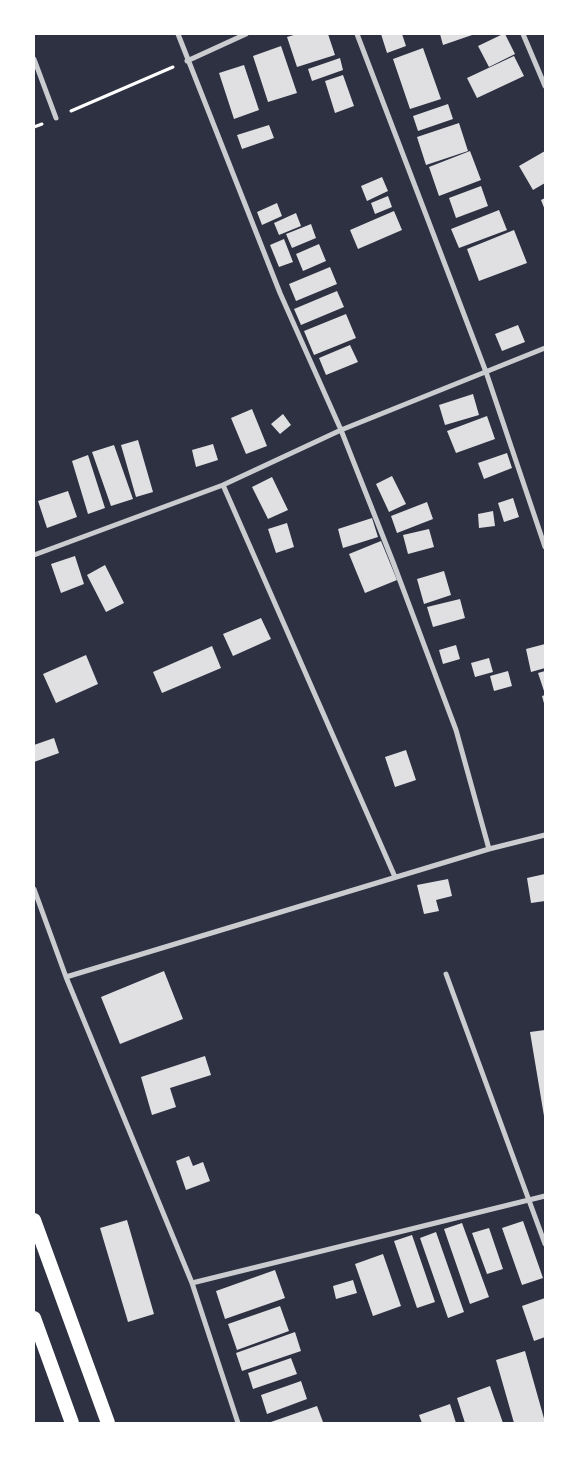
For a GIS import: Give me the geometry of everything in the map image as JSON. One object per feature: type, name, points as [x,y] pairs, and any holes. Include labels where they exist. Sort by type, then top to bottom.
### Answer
[{"type":"highway","points":[[34,1220],[108,1423]]},
{"type":"highway","points":[[34,1318],[72,1423]]},
{"type":"street","points":[[178,34],[187,61],[280,293],[341,430],[456,730],[489,849]]},
{"type":"street","points":[[187,61],[246,34]]},
{"type":"street","points":[[357,34],[486,372],[545,547]]},
{"type":"street","points":[[523,34],[545,86]]},
{"type":"street","points":[[34,59],[56,118]]},
{"type":"street","points":[[34,555],[222,485],[341,430],[545,348]]},
{"type":"street","points":[[222,485],[395,877]]},
{"type":"street","points":[[66,977],[489,849],[545,835]]},
{"type":"street","points":[[34,889],[66,977],[192,1283],[238,1423]]},
{"type":"street","points":[[446,974],[545,1244]]},
{"type":"street","points":[[192,1283],[528,1198],[545,1196]]},
{"type":"path","points":[[34,127],[187,61]]},
{"type":"building","points":[[297,34],[328,34],[335,55],[297,67],[287,37]]},
{"type":"building","points":[[381,34],[402,34],[406,46],[387,53]]},
{"type":"building","points":[[440,34],[475,34],[443,45]]},
{"type":"building","points":[[505,34],[515,54],[489,67],[478,46]]},
{"type":"building","points":[[281,46],[297,93],[268,102],[253,56]]},
{"type":"building","points":[[423,48],[441,99],[410,109],[393,59]]},
{"type":"building","points":[[514,56],[524,76],[477,98],[467,78]]},
{"type":"building","points":[[340,58],[343,70],[312,81],[308,69]]},
{"type":"building","points":[[244,65],[259,110],[234,119],[219,73]]},
{"type":"building","points":[[343,75],[354,106],[335,113],[325,81]]},
{"type":"building","points":[[448,104],[453,119],[418,131],[413,116]]},
{"type":"building","points":[[459,123],[468,151],[426,165],[417,137]]},
{"type":"building","points":[[269,125],[274,138],[242,149],[237,135]]},
{"type":"building","points":[[470,151],[481,180],[439,196],[429,167]]},
{"type":"building","points":[[545,151],[545,183],[533,190],[519,166]]},
{"type":"building","points":[[382,177],[388,191],[367,201],[361,186]]},
{"type":"building","points":[[481,186],[488,206],[456,218],[449,198]]},
{"type":"building","points":[[388,196],[392,207],[375,214],[371,203]]},
{"type":"building","points":[[545,198],[545,210],[541,200]]},
{"type":"building","points":[[277,203],[282,216],[262,225],[257,212]]},
{"type":"building","points":[[499,210],[507,230],[459,248],[451,229]]},
{"type":"building","points":[[394,211],[402,230],[358,249],[350,230]]},
{"type":"building","points":[[296,213],[301,226],[279,235],[274,223]]},
{"type":"building","points":[[311,224],[316,238],[292,248],[286,234]]},
{"type":"building","points":[[514,230],[527,263],[479,281],[467,249]]},
{"type":"building","points":[[284,239],[293,262],[279,267],[270,245]]},
{"type":"building","points":[[319,244],[326,261],[303,271],[296,254]]},
{"type":"building","points":[[330,267],[337,284],[296,301],[289,284]]},
{"type":"building","points":[[337,291],[344,307],[301,325],[294,309]]},
{"type":"building","points":[[346,314],[356,338],[314,355],[304,331]]},
{"type":"building","points":[[518,325],[525,342],[502,351],[495,334]]},
{"type":"building","points":[[350,345],[358,362],[326,375],[319,358]]},
{"type":"building","points":[[473,394],[479,415],[445,425],[439,405]]},
{"type":"building","points":[[252,409],[267,446],[246,454],[231,418]]},
{"type":"building","points":[[283,414],[291,425],[280,434],[271,424]]},
{"type":"building","points":[[487,416],[495,439],[456,453],[447,431]]},
{"type":"building","points":[[138,440],[153,492],[136,497],[121,445]]},
{"type":"building","points":[[213,444],[218,460],[196,467],[192,450]]},
{"type":"building","points":[[114,445],[133,499],[111,506],[92,452]]},
{"type":"building","points":[[507,453],[512,468],[484,479],[478,463]]},
{"type":"building","points":[[88,455],[105,508],[88,514],[72,461]]},
{"type":"building","points":[[392,476],[406,504],[389,512],[376,484]]},
{"type":"building","points":[[272,477],[288,510],[268,519],[252,487]]},
{"type":"building","points":[[68,491],[77,517],[47,528],[38,501]]},
{"type":"building","points":[[513,498],[519,517],[504,522],[498,503]]},
{"type":"building","points":[[427,502],[433,519],[397,533],[391,516]]},
{"type":"building","points":[[493,511],[495,526],[479,528],[478,514]]},
{"type":"building","points":[[372,518],[378,537],[343,548],[338,529]]},
{"type":"building","points":[[287,523],[294,547],[276,553],[268,529]]},
{"type":"building","points":[[429,529],[434,547],[408,554],[403,535]]},
{"type":"building","points":[[381,541],[397,580],[365,593],[349,554]]},
{"type":"building","points":[[75,556],[84,584],[61,593],[51,564]]},
{"type":"building","points":[[105,565],[124,603],[106,612],[87,575]]},
{"type":"building","points":[[444,571],[451,595],[424,604],[417,579]]},
{"type":"building","points":[[460,599],[465,618],[433,627],[427,607]]},
{"type":"building","points":[[261,618],[271,639],[233,656],[223,634]]},
{"type":"building","points":[[545,644],[545,668],[531,672],[526,649]]},
{"type":"building","points":[[456,645],[460,659],[443,664],[439,650]]},
{"type":"building","points":[[212,646],[221,668],[162,693],[153,672]]},
{"type":"building","points":[[86,655],[98,684],[56,703],[43,674]]},
{"type":"building","points":[[489,658],[493,672],[475,677],[471,663]]},
{"type":"building","points":[[508,671],[512,686],[494,691],[490,676]]},
{"type":"building","points":[[545,671],[545,694],[538,673]]},
{"type":"building","points":[[545,695],[545,707],[542,696]]},
{"type":"building","points":[[54,738],[59,753],[34,762],[34,745]]},
{"type":"building","points":[[406,750],[416,780],[395,787],[385,757]]},
{"type":"building","points":[[545,874],[545,901],[531,903],[527,878]]},
{"type":"building","points":[[448,879],[452,896],[436,900],[439,911],[424,914],[417,885]]},
{"type":"building","points":[[164,971],[183,1019],[120,1044],[101,997]]},
{"type":"building","points":[[545,1030],[545,1116],[544,1116],[530,1032]]},
{"type":"building","points":[[205,1056],[211,1075],[170,1088],[176,1107],[152,1115],[141,1077]]},
{"type":"building","points":[[189,1156],[193,1166],[203,1162],[210,1181],[186,1190],[176,1161]]},
{"type":"building","points":[[127,1220],[154,1314],[128,1322],[100,1228]]},
{"type":"building","points":[[523,1221],[543,1278],[522,1285],[502,1228]]},
{"type":"building","points":[[462,1223],[489,1297],[470,1304],[444,1229]]},
{"type":"building","points":[[489,1228],[503,1269],[487,1274],[472,1233]]},
{"type":"building","points":[[436,1232],[464,1312],[448,1318],[420,1238]]},
{"type":"building","points":[[412,1235],[435,1302],[417,1308],[394,1241]]},
{"type":"building","points":[[383,1254],[401,1306],[373,1316],[355,1264]]},
{"type":"building","points":[[275,1270],[285,1298],[225,1319],[216,1291]]},
{"type":"building","points":[[353,1280],[357,1293],[336,1299],[333,1286]]},
{"type":"building","points":[[545,1298],[545,1337],[534,1341],[522,1306]]},
{"type":"building","points":[[280,1306],[289,1331],[237,1350],[228,1324]]},
{"type":"building","points":[[295,1332],[301,1351],[242,1371],[236,1353]]},
{"type":"building","points":[[525,1351],[545,1422],[543,1423],[514,1423],[496,1360]]},
{"type":"building","points":[[291,1358],[297,1374],[253,1389],[248,1373]]},
{"type":"building","points":[[301,1381],[307,1399],[267,1414],[261,1395]]},
{"type":"building","points":[[490,1386],[503,1423],[465,1423],[457,1398]]},
{"type":"building","points":[[450,1404],[456,1423],[422,1423],[419,1415]]},
{"type":"building","points":[[317,1406],[323,1422],[268,1423]]}]
